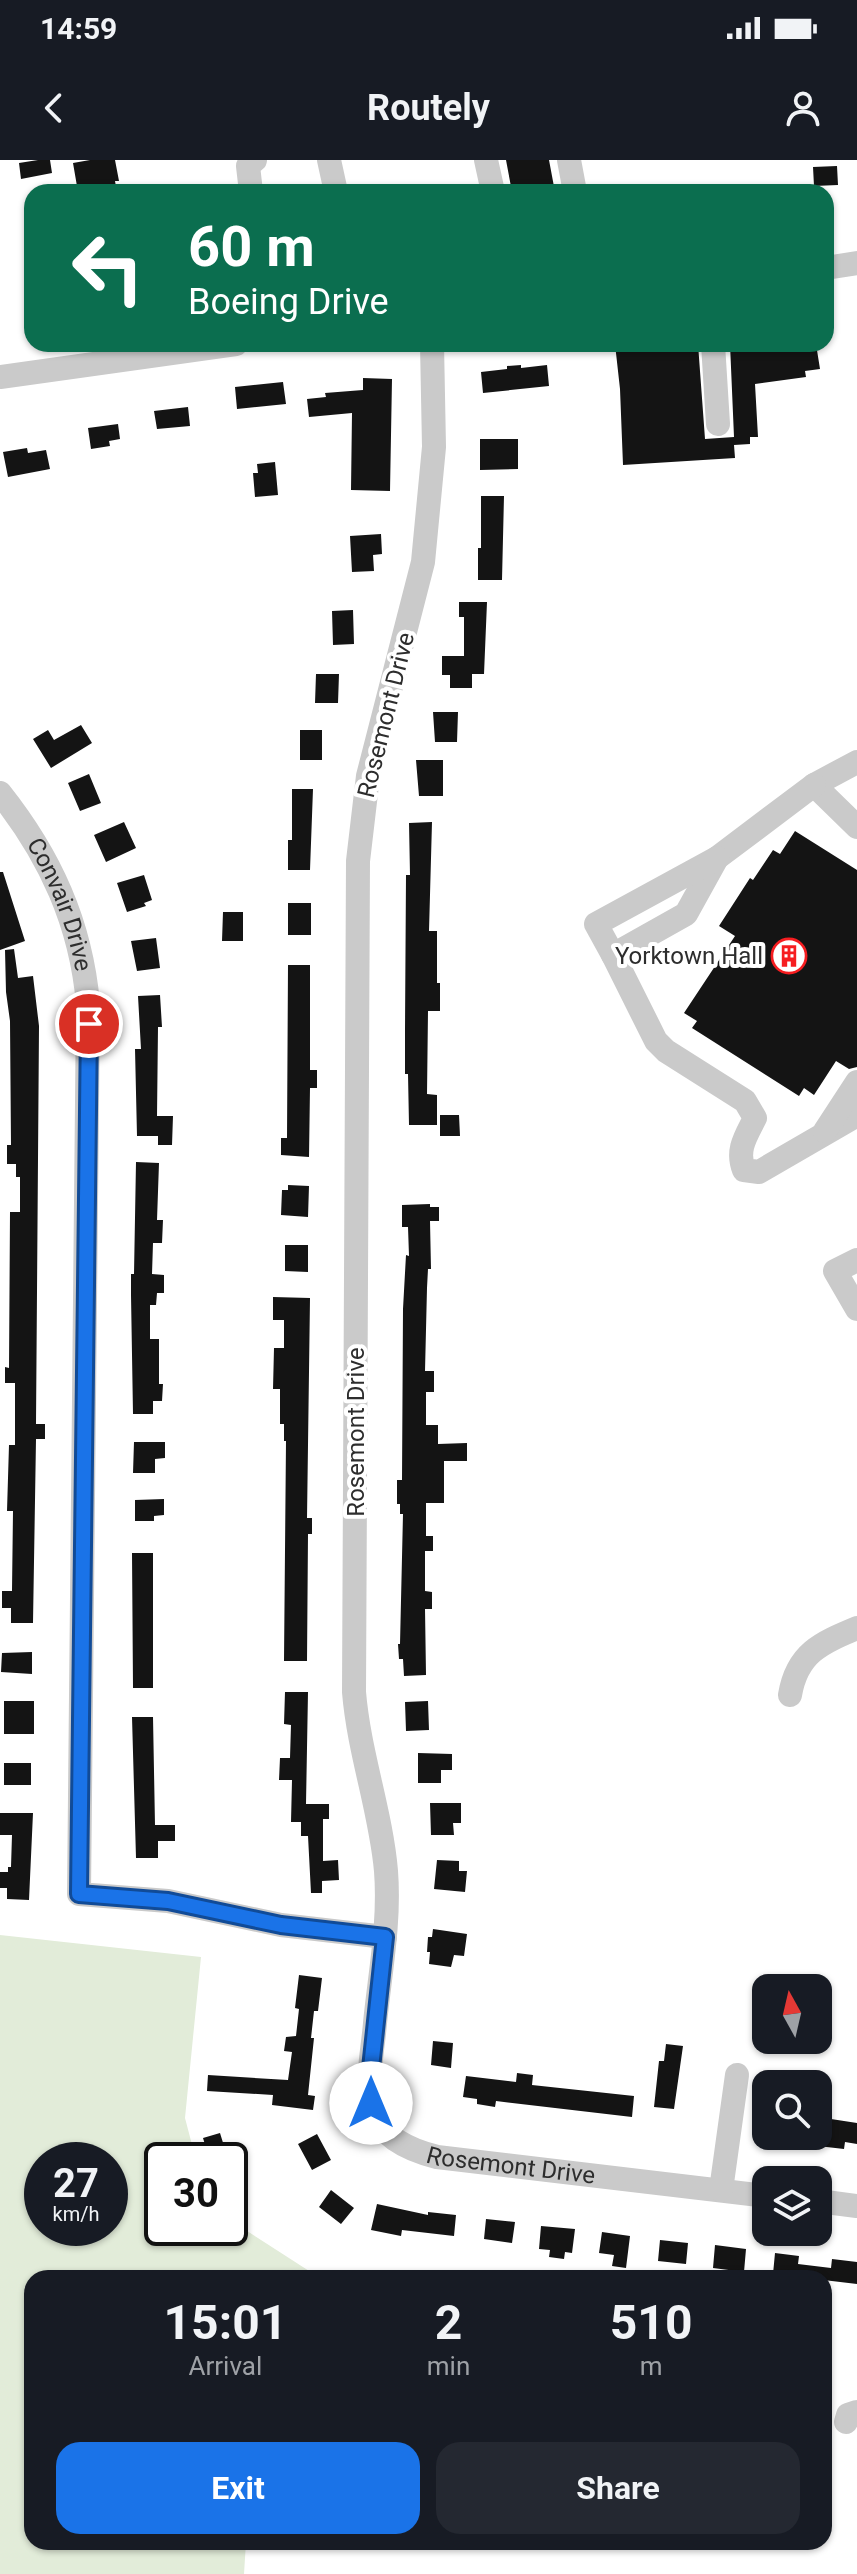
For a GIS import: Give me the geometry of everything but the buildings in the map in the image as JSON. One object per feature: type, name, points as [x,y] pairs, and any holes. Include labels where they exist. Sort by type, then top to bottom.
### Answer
[{"type":"street","points":[[250,184],[248,166],[255,160]]},
{"type":"street","points":[[329,160],[334,184]]},
{"type":"street","points":[[486,160],[491,184]]},
{"type":"street","points":[[569,160],[574,184]]},
{"type":"street","points":[[834,267],[857,263]]},
{"type":"street","points":[[0,377],[125,352]]},
{"type":"street","name":"Rosemont Drive","points":[[432,352],[434,447],[425,551],[368,776],[358,861],[354,1692],[386,1871],[385,1937],[370,2086],[375,2116],[393,2137],[421,2153],[456,2160],[752,2194]]},
{"type":"street","points":[[714,352],[718,424]]},
{"type":"street","points":[[857,762],[814,785],[717,858],[596,924],[656,1041],[666,1051],[745,1101],[751,1108],[755,1118],[741,1146],[744,1170],[759,1172],[857,1115]]},
{"type":"street","points":[[814,785],[857,827]]},
{"type":"street","name":"Convair Drive","points":[[0,793],[38,845],[61,889],[82,958],[88,1004],[79,1894],[168,1901],[281,1925],[385,1937]]},
{"type":"street","points":[[613,955],[686,914],[717,858]]},
{"type":"street","points":[[824,1133],[857,1082]]},
{"type":"street","points":[[857,1260],[835,1271],[857,1309]]},
{"type":"street","points":[[790,1695],[793,1678],[809,1654],[820,1645],[857,1628]]},
{"type":"street","points":[[721,2190],[737,2075]]},
{"type":"street","points":[[832,2203],[857,2206]]},
{"type":"green space","points":[[0,1935],[201,1957],[185,2118],[191,2142],[144,2142],[144,2246],[248,2246],[248,2232],[308,2270],[24,2270],[24,2550],[246,2550],[244,2574],[0,2574]]},
{"type":"place","name":"Yorktown Hall","points":[[789,956]]},
{"type":"route","points":[[89,1024],[79,1894],[168,1901],[303,1929],[385,1937],[371,2068],[371,2103]]}]
